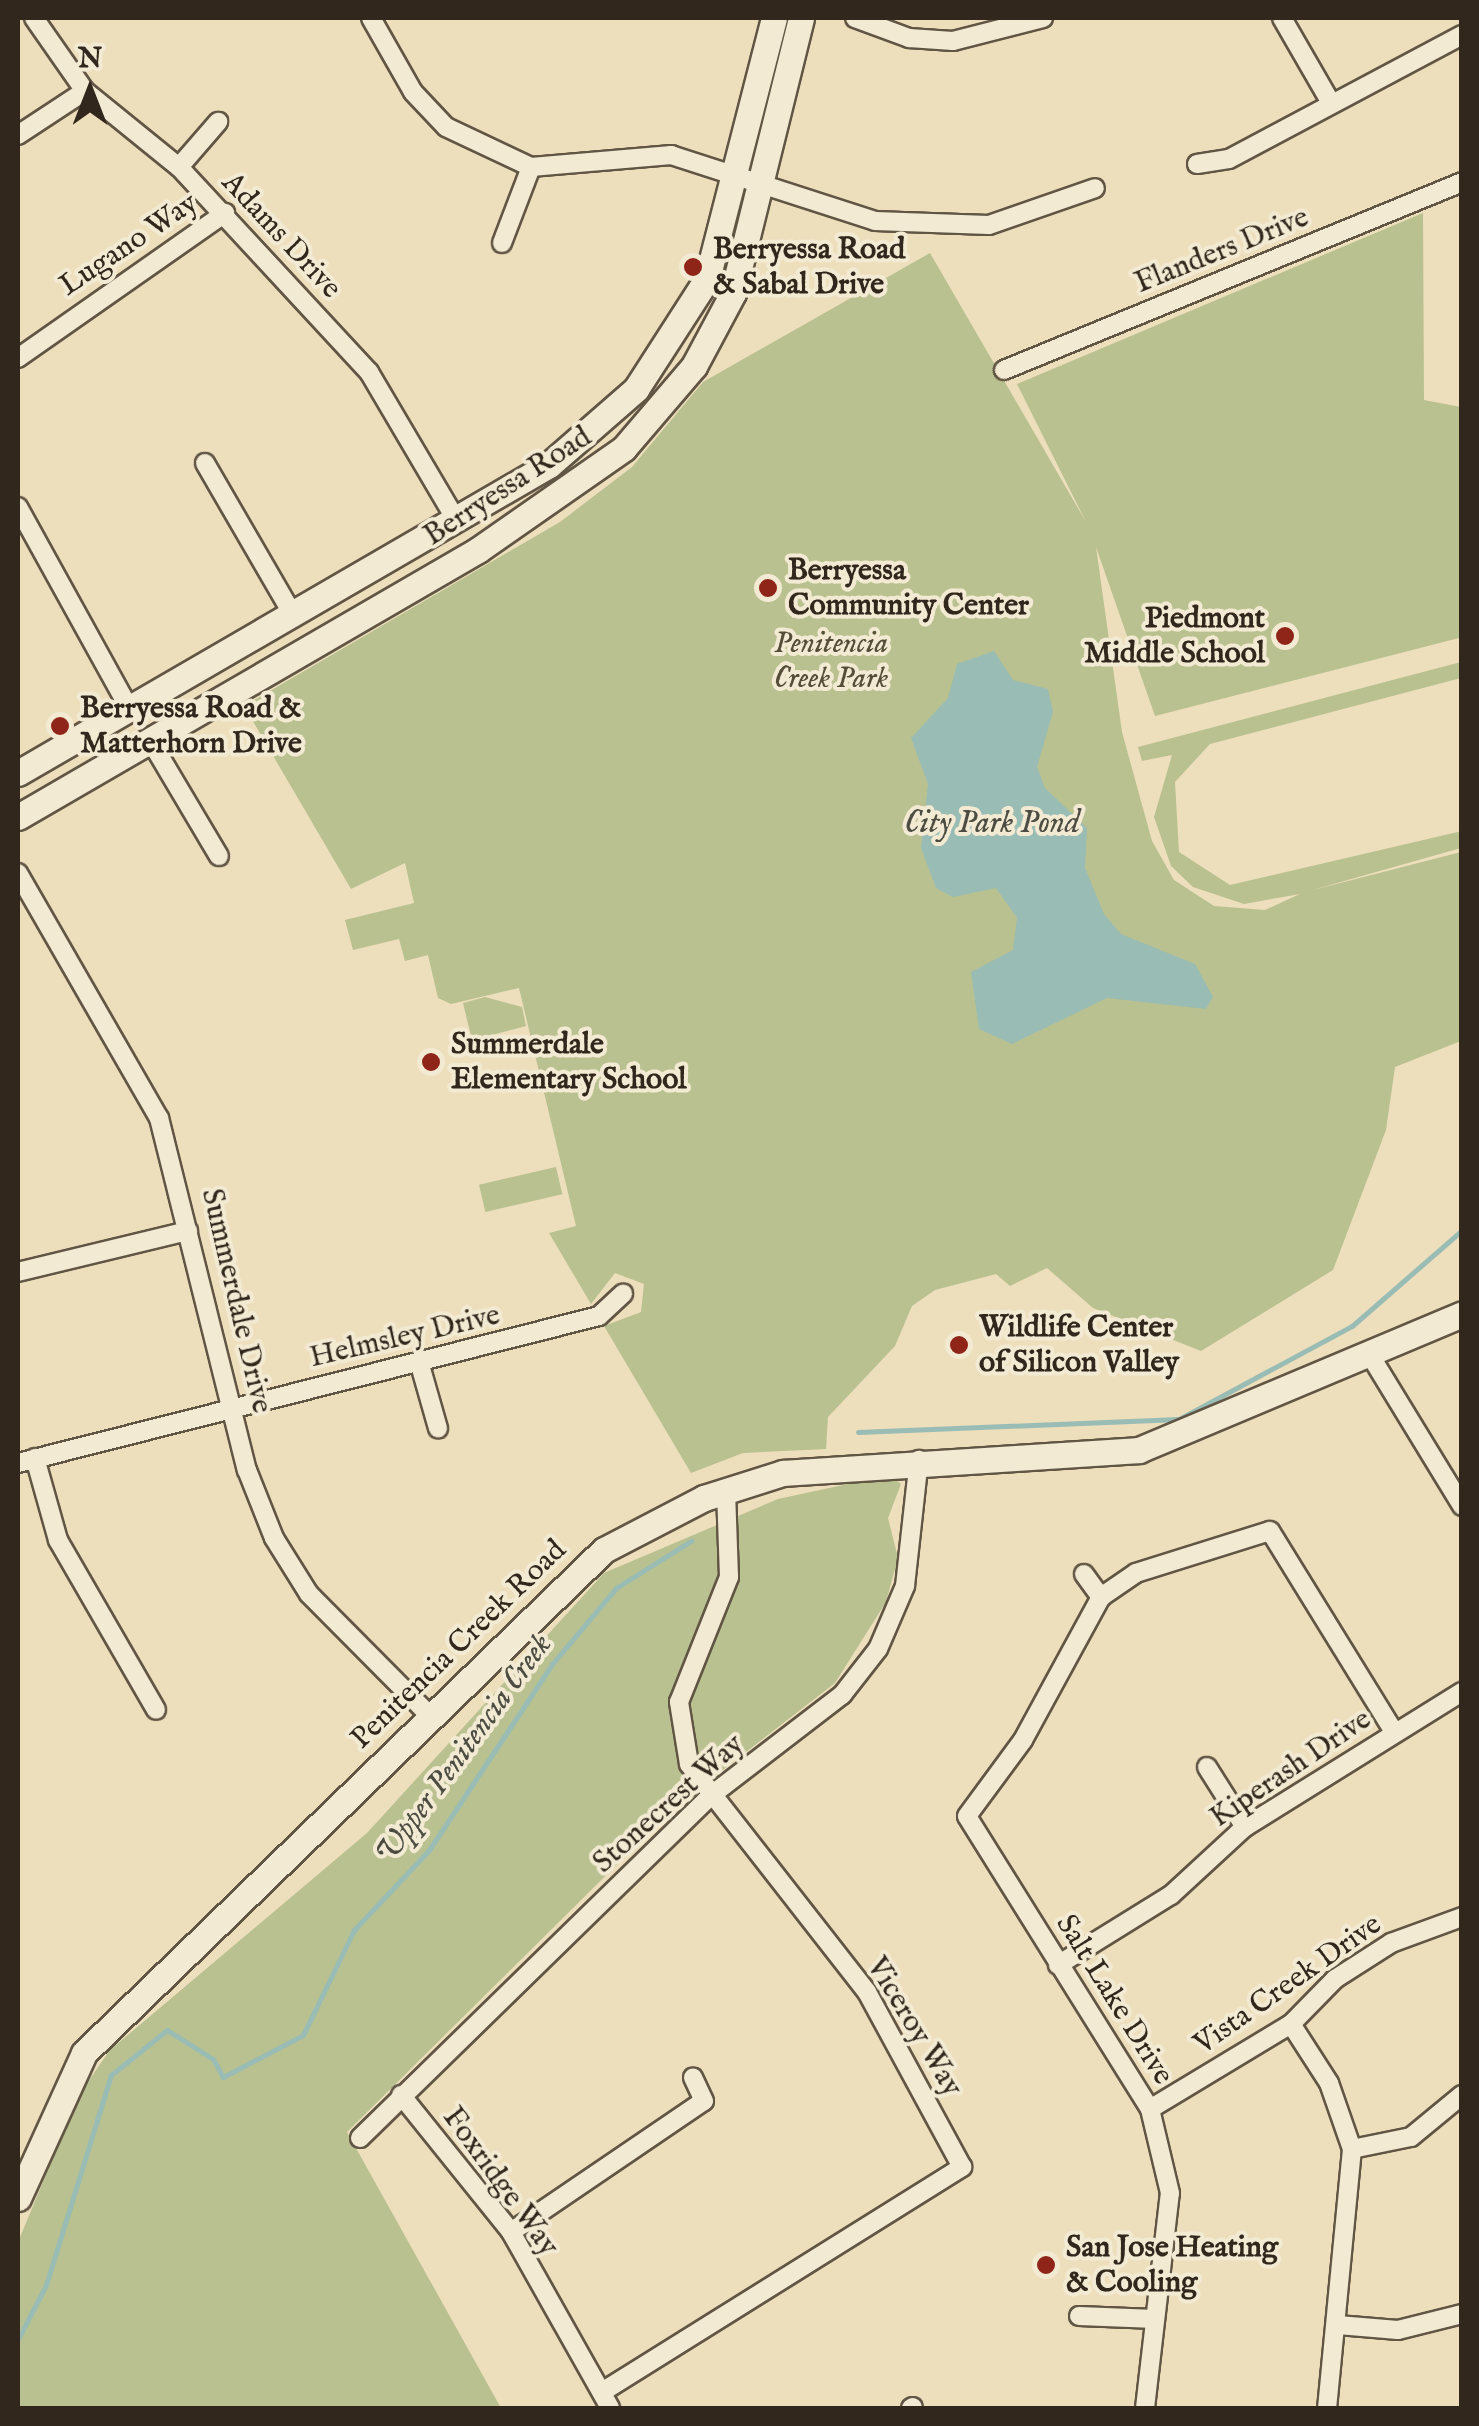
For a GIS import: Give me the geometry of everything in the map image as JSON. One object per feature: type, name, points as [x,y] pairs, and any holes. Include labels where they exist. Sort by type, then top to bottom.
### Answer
[{"type":"main road","name":"Berryessa Road","points":[[18,773],[527,478],[590,434],[669,347],[707,279],[737,177],[774,18]]},
{"type":"main road","name":"Berryessa Road","points":[[18,817],[478,550],[585,482],[663,407],[733,293],[764,186],[801,18]]},
{"type":"main road","points":[[478,550],[482,524],[527,478]]},
{"type":"main road","points":[[336,632],[374,594],[434,559],[455,518]]},
{"type":"main road","name":"Penitencia Creek Road","points":[[18,2198],[24,2164],[84,2052],[604,1550],[726,1489],[798,1470],[1139,1450],[1370,1356],[1462,1314]]},
{"type":"street","name":"Adams Drive","points":[[34,18],[85,90],[179,167],[368,372],[455,518]]},
{"type":"street","points":[[855,18],[909,38],[952,41],[1042,18]]},
{"type":"street","points":[[1282,18],[1331,102]]},
{"type":"street","points":[[378,20],[446,128],[530,167],[672,155],[875,221],[989,225],[1094,188]]},
{"type":"street","points":[[1197,164],[1229,159],[1462,35]]},
{"type":"street","points":[[18,135],[85,90]]},
{"type":"street","points":[[179,167],[218,122]]},
{"type":"street","points":[[502,242],[530,167]]},
{"type":"street","name":"Flanders Drive","points":[[1004,370],[1462,182]]},
{"type":"street","name":"Lugano Way","points":[[18,358],[224,213]]},
{"type":"street","points":[[205,463],[292,613]]},
{"type":"street","points":[[18,507],[25,552],[129,708]]},
{"type":"street","points":[[150,740],[219,856]]},
{"type":"street","name":"Summerdale Drive","points":[[18,874],[160,1118],[232,1405],[274,1538],[309,1594],[430,1718]]},
{"type":"street","points":[[18,1272],[188,1231]]},
{"type":"street","name":"Helmsley Drive","points":[[26,1460],[232,1405],[420,1366],[599,1316],[623,1294]]},
{"type":"street","points":[[1370,1356],[1462,1506]]},
{"type":"street","points":[[420,1366],[438,1428]]},
{"type":"street","points":[[26,1460],[58,1540],[156,1710]]},
{"type":"street","name":"Stonecrest Way","points":[[360,2138],[709,1798],[842,1695],[878,1649],[905,1586],[919,1460]]},
{"type":"street","name":"Viceroy Way","points":[[606,2400],[962,2167],[868,1992],[709,1798],[680,1739],[679,1702],[730,1577],[726,1489]]},
{"type":"street","points":[[1084,1574],[1102,1597],[1151,1568],[1270,1530],[1394,1732]]},
{"type":"street","name":"Salt Lake Drive","points":[[1102,1597],[1023,1740],[967,1816],[1150,2109],[1170,2192],[1144,2408]]},
{"type":"street","name":"Kiperash Drive","points":[[1058,1966],[1171,1895],[1245,1827],[1462,1692]]},
{"type":"street","points":[[1208,1768],[1245,1827]]},
{"type":"street","name":"Vista Creek Drive","points":[[1150,2109],[1291,2024],[1335,1979],[1391,1943],[1462,1917]]},
{"type":"street","points":[[1291,2024],[1329,2083],[1352,2149],[1328,2408]]},
{"type":"street","points":[[510,2232],[704,2101],[694,2078]]},
{"type":"street","name":"Foxridge Way","points":[[401,2095],[510,2232],[606,2400]]},
{"type":"street","points":[[1352,2149],[1411,2137],[1462,2095]]},
{"type":"street","points":[[1338,2325],[1398,2330],[1462,2314]]},
{"type":"street","points":[[1079,2316],[1155,2319]]},
{"type":"green space","name":"Penitencia Creek Park","points":[[1423,213],[1424,400],[1461,407],[1459,638],[1155,716],[1096,547],[1122,732],[1152,841],[1174,880],[1214,906],[1265,910],[1300,894],[1244,904],[1193,887],[1171,866],[1154,817],[1172,755],[1142,761],[1138,747],[1461,662],[1461,678],[1210,744],[1175,782],[1179,852],[1230,885],[1462,831],[1461,848],[1309,891],[1461,852],[1461,1041],[1395,1067],[1386,1130],[1333,1270],[1201,1351],[1093,1308],[1047,1268],[1010,1286],[996,1274],[935,1290],[912,1306],[895,1346],[828,1417],[826,1449],[743,1453],[691,1473],[604,1326],[641,1312],[644,1284],[615,1273],[591,1304],[549,1233],[576,1226],[519,988],[451,1004],[438,998],[428,955],[405,961],[399,939],[353,950],[345,920],[414,903],[405,863],[351,889],[244,706],[560,522],[632,467],[703,382],[930,253],[1086,522],[1017,384]]},
{"type":"green space","points":[[485,997],[522,1007],[526,1026],[472,1040],[463,1003]]},
{"type":"green space","points":[[556,1167],[562,1194],[485,1212],[479,1185]]},
{"type":"green space","points":[[890,1475],[901,1484],[888,1518],[898,1558],[886,1602],[835,1683],[675,1807],[347,2132],[501,2408],[18,2408],[18,2242],[80,2093],[110,2050],[367,1833],[604,1573],[778,1499]]},
{"type":"water","name":"City Park Pond","points":[[994,651],[1013,680],[1048,689],[1053,712],[1037,767],[1045,788],[1087,828],[1085,868],[1104,914],[1121,934],[1195,964],[1213,997],[1206,1009],[1107,998],[1012,1044],[979,1029],[971,972],[1013,950],[1017,918],[996,888],[953,897],[936,888],[921,848],[928,784],[911,738],[948,698],[957,664]]},
{"type":"waterway","name":"Upper Penitencia Creek","points":[[858,1432],[1179,1419],[1352,1326],[1462,1230]]},
{"type":"waterway","name":"Upper Penitencia Creek","points":[[18,2339],[46,2285],[111,2075],[167,2030],[213,2059],[223,2077],[303,2035],[354,1930],[429,1850],[552,1664],[616,1588],[691,1541]]},
{"type":"place","name":"Berryessa Road & Sabal Drive","points":[[693,267]]},
{"type":"place","name":"Berryessa Community Center","points":[[768,588]]},
{"type":"place","name":"Piedmont Middle School","points":[[1285,636]]},
{"type":"place","name":"Berryessa Road & Matterhorn Drive","points":[[60,726]]},
{"type":"place","name":"Summerdale Elementary School","points":[[431,1062]]},
{"type":"place","name":"Wildlife Center of Silicon Valley","points":[[959,1345]]},
{"type":"place","name":"San Jose Heating & Cooling","points":[[1046,2265]]}]
